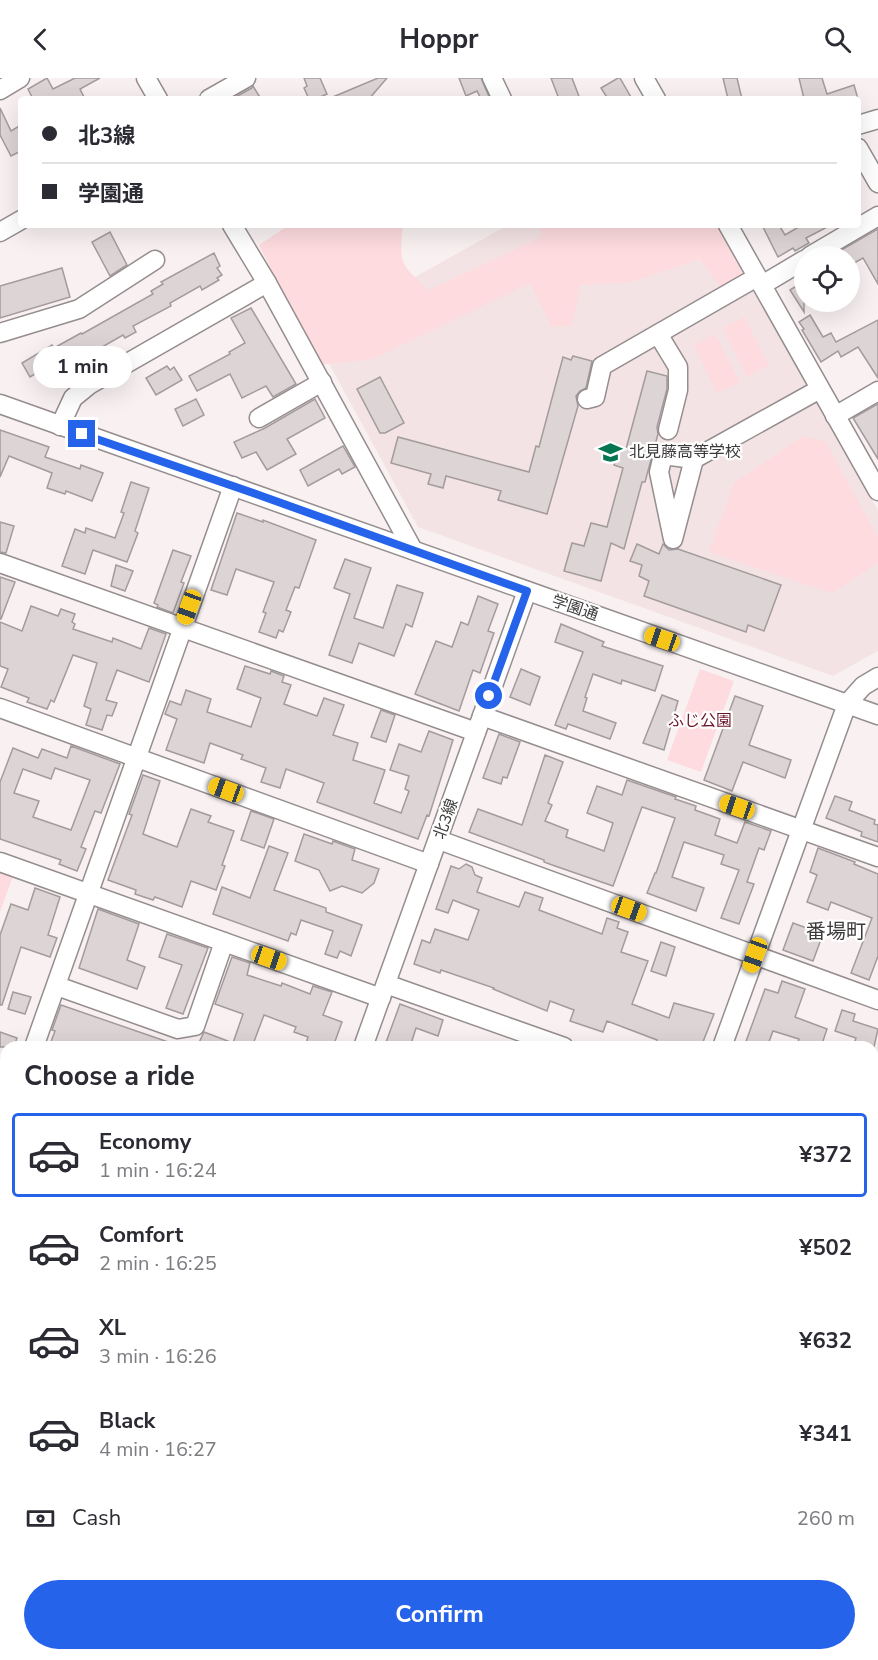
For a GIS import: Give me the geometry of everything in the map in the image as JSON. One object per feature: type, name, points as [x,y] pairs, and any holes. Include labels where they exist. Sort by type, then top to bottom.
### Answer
[{"type":"street","points":[[0,90],[20,78]]},
{"type":"street","points":[[146,78],[156,96]]},
{"type":"street","points":[[214,96],[246,78]]},
{"type":"street","points":[[492,78],[501,96]]},
{"type":"street","points":[[644,78],[654,96]]},
{"type":"street","points":[[861,124],[878,119]]},
{"type":"street","points":[[861,153],[878,183]]},
{"type":"street","points":[[861,226],[878,216]]},
{"type":"street","points":[[0,232],[18,222]]},
{"type":"street","points":[[234,228],[267,283],[413,550]]},
{"type":"street","points":[[730,228],[835,416],[877,485]]},
{"type":"street","points":[[827,246],[858,228]]},
{"type":"street","points":[[0,333],[79,309],[155,260]]},
{"type":"street","points":[[586,399],[594,397],[602,366],[658,333],[794,265]]},
{"type":"street","points":[[60,426],[73,398],[89,385],[267,283]]},
{"type":"street","points":[[658,333],[678,367],[678,390],[668,430]]},
{"type":"street","points":[[259,418],[322,382]]},
{"type":"street","points":[[694,459],[820,389]]},
{"type":"street","points":[[835,416],[878,391]]},
{"type":"street","name":"学園通","points":[[0,404],[878,715]]},
{"type":"street","points":[[36,1041],[234,486]]},
{"type":"street","points":[[0,563],[182,628],[878,857]]},
{"type":"street","name":"北3線","points":[[365,1041],[527,591]]},
{"type":"street","points":[[724,1041],[847,704],[863,686],[878,677]]},
{"type":"street","points":[[0,708],[429,864]]},
{"type":"street","points":[[439,840],[878,1000]]},
{"type":"street","points":[[0,862],[224,942],[545,1041]]},
{"type":"street","points":[[57,986],[178,1029],[195,1026],[224,942]]},
{"type":"shaded area","name":"北見藤高等学校","points":[[503,228],[718,228],[878,510],[878,651],[833,676],[418,527],[313,334]]},
{"type":"green space","points":[[284,228],[403,228],[401,248],[404,262],[412,274],[429,290],[542,237],[540,228],[718,228],[744,276],[721,288],[700,259],[632,282],[581,285],[571,326],[552,327],[530,283],[373,359],[319,365],[259,245]]},
{"type":"green space","points":[[744,317],[769,365],[747,377],[723,328]]},
{"type":"green space","points":[[715,334],[740,382],[717,393],[694,345]]},
{"type":"green space","points":[[803,436],[826,442],[878,538],[878,563],[832,593],[709,552],[734,483]]},
{"type":"green space","name":"ふじ公園","points":[[700,669],[734,681],[701,772],[667,760]]},
{"type":"green space","points":[[0,862],[16,868],[0,912]]},
{"type":"building","points":[[47,78],[53,89],[75,78],[100,78],[80,89],[84,96],[32,96],[28,89]]},
{"type":"building","points":[[304,78],[320,78],[327,94],[308,96],[304,88],[307,86]]},
{"type":"building","points":[[378,78],[387,78],[372,96],[335,96]]},
{"type":"building","points":[[459,78],[481,78],[489,96],[480,96],[477,91],[466,96]]},
{"type":"building","points":[[551,78],[572,78],[579,96],[558,96]]},
{"type":"building","points":[[620,78],[630,96],[606,96],[601,88]]},
{"type":"building","points":[[723,78],[737,78],[741,96],[727,96]]},
{"type":"building","points":[[799,78],[822,78],[827,94],[854,85],[857,96],[803,96]]},
{"type":"building","points":[[253,86],[259,96],[237,96]]},
{"type":"building","points":[[0,108],[11,131],[18,127],[18,152],[11,156],[0,135]]},
{"type":"building","points":[[764,228],[781,228],[785,235],[797,228],[825,228],[806,238],[809,243],[793,248],[778,257]]},
{"type":"building","points":[[878,229],[878,284],[863,258],[860,260],[860,246],[848,246]]},
{"type":"building","points":[[110,232],[127,265],[110,276],[92,242]]},
{"type":"building","points":[[214,253],[220,266],[217,268],[222,275],[217,278],[219,280],[202,290],[200,286],[170,303],[171,306],[133,326],[136,332],[125,338],[123,335],[54,372],[50,365],[30,377],[22,363],[52,345],[54,348],[82,334],[153,294],[151,291],[163,284],[161,282]]},
{"type":"building","points":[[62,268],[70,297],[0,318],[0,286]]},
{"type":"building","points":[[251,308],[296,384],[273,397],[266,386],[242,398],[230,374],[197,391],[189,376],[230,354],[229,352],[245,343],[231,318]]},
{"type":"building","points":[[810,315],[823,337],[831,333],[836,342],[878,320],[878,378],[858,347],[841,357],[838,351],[821,362],[799,322]]},
{"type":"building","points":[[573,356],[592,361],[586,388],[576,396],[578,406],[547,514],[498,500],[501,491],[446,476],[443,488],[428,484],[431,474],[391,463],[398,437],[529,472],[536,446],[539,447],[563,357],[571,360]]},
{"type":"building","points":[[167,366],[170,370],[174,367],[182,380],[156,395],[146,378]]},
{"type":"building","points":[[647,371],[667,376],[667,389],[657,427],[658,434],[624,549],[611,543],[601,581],[564,571],[572,543],[584,546],[591,523],[607,527],[623,468],[614,465],[619,447],[626,449]]},
{"type":"building","points":[[380,377],[404,423],[385,433],[380,433],[357,389]]},
{"type":"building","points":[[196,399],[204,415],[183,426],[175,409]]},
{"type":"building","points":[[315,399],[325,418],[287,439],[296,454],[267,470],[256,452],[242,458],[234,442],[265,428]]},
{"type":"building","points":[[878,404],[878,459],[853,418]]},
{"type":"building","points":[[0,430],[49,447],[45,457],[80,469],[81,465],[103,473],[92,501],[66,491],[65,494],[47,488],[52,473],[9,456],[0,477]]},
{"type":"building","points":[[343,446],[355,467],[342,474],[339,469],[308,486],[300,470]]},
{"type":"building","points":[[131,482],[149,488],[135,531],[138,533],[127,562],[93,550],[85,574],[62,566],[75,529],[85,533],[86,528],[115,538]]},
{"type":"building","points":[[237,513],[316,540],[299,588],[295,587],[286,610],[291,612],[283,632],[279,630],[276,638],[259,632],[266,613],[263,612],[274,582],[236,569],[227,595],[211,590]]},
{"type":"building","points":[[0,522],[14,526],[6,553],[0,552]]},
{"type":"building","points":[[637,544],[659,554],[663,544],[669,550],[678,549],[781,585],[764,631],[748,625],[746,632],[644,596],[649,581],[639,576],[642,565],[630,561]]},
{"type":"building","points":[[173,550],[191,556],[173,613],[157,607],[158,605],[154,603]]},
{"type":"building","points":[[345,559],[371,568],[354,618],[383,628],[397,585],[423,593],[412,627],[406,624],[394,656],[359,643],[352,663],[329,655],[350,594],[334,588]]},
{"type":"building","points":[[116,565],[133,571],[125,591],[111,586]]},
{"type":"building","points":[[0,577],[15,582],[1,619],[0,619]]},
{"type":"building","points":[[478,596],[498,604],[488,631],[494,633],[480,673],[473,670],[459,711],[415,694],[436,641],[452,647],[461,622],[468,625]]},
{"type":"building","points":[[31,606],[58,616],[61,609],[75,614],[72,622],[75,624],[73,629],[112,642],[113,638],[141,649],[149,628],[166,634],[149,682],[117,670],[106,700],[117,703],[112,716],[107,715],[102,730],[86,725],[91,709],[84,706],[97,663],[73,655],[54,702],[51,700],[47,709],[27,702],[29,698],[1,687],[8,669],[0,666],[0,622],[22,631]]},
{"type":"building","points":[[561,624],[604,642],[602,646],[663,666],[655,691],[622,680],[621,684],[593,674],[583,711],[616,723],[610,739],[568,724],[566,729],[555,725],[583,652],[555,642]]},
{"type":"building","points":[[245,666],[284,676],[282,682],[291,685],[284,704],[317,716],[324,698],[344,705],[333,735],[358,743],[353,760],[385,770],[374,803],[401,813],[409,791],[405,789],[409,776],[390,770],[399,744],[421,752],[429,731],[453,740],[429,816],[427,815],[418,839],[317,802],[324,783],[286,769],[280,788],[261,782],[266,768],[241,759],[243,755],[210,743],[204,763],[166,750],[177,719],[165,714],[170,701],[181,705],[186,690],[211,699],[207,712],[251,727],[261,698],[237,689]]},
{"type":"building","points":[[521,669],[540,677],[530,705],[510,697]]},
{"type":"building","points":[[662,695],[678,701],[664,750],[643,743]]},
{"type":"building","points":[[735,696],[763,706],[749,745],[791,760],[785,778],[743,762],[732,791],[704,780]]},
{"type":"building","points":[[381,710],[395,715],[386,742],[371,737]]},
{"type":"building","points":[[499,734],[520,742],[507,778],[503,777],[501,784],[483,778]]},
{"type":"building","points":[[71,746],[120,764],[101,813],[95,811],[81,847],[86,849],[77,871],[59,864],[61,860],[0,839],[0,782],[13,748],[38,758],[42,749],[67,758]],"holes":[[[55,768],[90,780],[71,830],[33,817],[39,801],[14,793],[23,769],[51,779]]]},
{"type":"building","points":[[545,755],[563,762],[548,803],[552,805],[545,821],[568,830],[566,837],[604,851],[613,823],[587,813],[597,786],[622,795],[627,780],[676,797],[675,799],[696,806],[695,810],[720,819],[715,835],[737,843],[745,822],[771,831],[764,850],[759,848],[747,882],[754,884],[739,924],[721,918],[739,870],[721,864],[724,855],[684,842],[672,877],[704,888],[696,911],[647,893],[675,818],[642,807],[613,886],[469,832],[478,809],[522,825]]},
{"type":"building","points":[[143,775],[160,781],[143,834],[177,847],[191,809],[211,816],[208,822],[234,831],[216,890],[191,881],[182,907],[155,897],[153,900],[135,894],[136,890],[108,880],[132,815],[129,814]]},
{"type":"building","points":[[835,796],[852,802],[849,810],[875,820],[874,824],[878,825],[878,842],[861,836],[862,832],[826,818]]},
{"type":"building","points":[[251,811],[274,819],[264,848],[241,840]]},
{"type":"building","points":[[304,834],[355,849],[352,860],[379,869],[374,883],[362,893],[342,886],[330,891],[319,870],[295,861]]},
{"type":"building","points":[[269,846],[288,853],[274,890],[326,908],[326,912],[362,925],[351,956],[340,951],[337,958],[325,954],[333,931],[301,920],[296,935],[291,933],[288,941],[213,914],[222,887],[250,898]]},
{"type":"building","points":[[818,848],[855,862],[854,864],[878,874],[878,956],[869,980],[851,973],[872,918],[831,902],[828,910],[807,902],[817,875],[810,872]]},
{"type":"building","points":[[466,864],[472,867],[475,875],[482,878],[477,892],[519,907],[525,892],[543,898],[539,910],[602,934],[607,918],[619,922],[617,928],[628,932],[621,952],[648,961],[632,1004],[669,1018],[674,1003],[714,1014],[703,1041],[657,1041],[607,1021],[603,1032],[570,1021],[574,1010],[550,1001],[547,1011],[494,988],[441,970],[440,973],[414,964],[422,940],[430,943],[435,929],[468,940],[479,910],[453,900],[448,913],[436,909],[451,866],[459,869]]},
{"type":"building","points":[[35,888],[60,897],[48,935],[57,938],[50,957],[21,947],[2,1005],[0,1005],[0,935],[11,904],[28,910]]},
{"type":"building","points":[[98,909],[139,924],[127,960],[145,967],[137,989],[79,968]]},
{"type":"building","points":[[793,923],[823,934],[813,961],[783,950]]},
{"type":"building","points":[[167,934],[208,948],[183,1014],[166,1008],[182,965],[159,957]]},
{"type":"building","points":[[661,942],[675,947],[666,976],[651,971]]},
{"type":"building","points":[[232,957],[250,963],[247,975],[281,986],[282,983],[310,994],[313,986],[332,992],[323,1015],[342,1022],[335,1041],[307,1041],[308,1037],[294,1032],[296,1027],[264,1015],[254,1041],[234,1041],[243,1014],[215,1004]]},
{"type":"building","points":[[782,981],[805,989],[795,1017],[827,1029],[823,1041],[798,1041],[799,1039],[773,1031],[769,1041],[746,1041],[765,989],[778,993]]},
{"type":"building","points":[[13,992],[31,997],[25,1014],[8,1009]]},
{"type":"building","points":[[400,1004],[443,1020],[438,1036],[416,1028],[412,1041],[386,1041]]},
{"type":"building","points":[[61,1005],[165,1041],[51,1041],[55,1031],[52,1030]]},
{"type":"building","points":[[842,1010],[855,1014],[853,1021],[878,1029],[875,1041],[855,1041],[856,1038],[835,1031]]},
{"type":"building","points":[[0,1032],[17,1038],[16,1041],[0,1041]]},
{"type":"building","points":[[204,1032],[228,1041],[200,1041]]},
{"type":"place","name":"北見藤高等学校","points":[[611,452]]},
{"type":"district","name":"番場町","points":[[836,931]]},
{"type":"route","points":[[82,434],[527,591],[489,696]]}]
